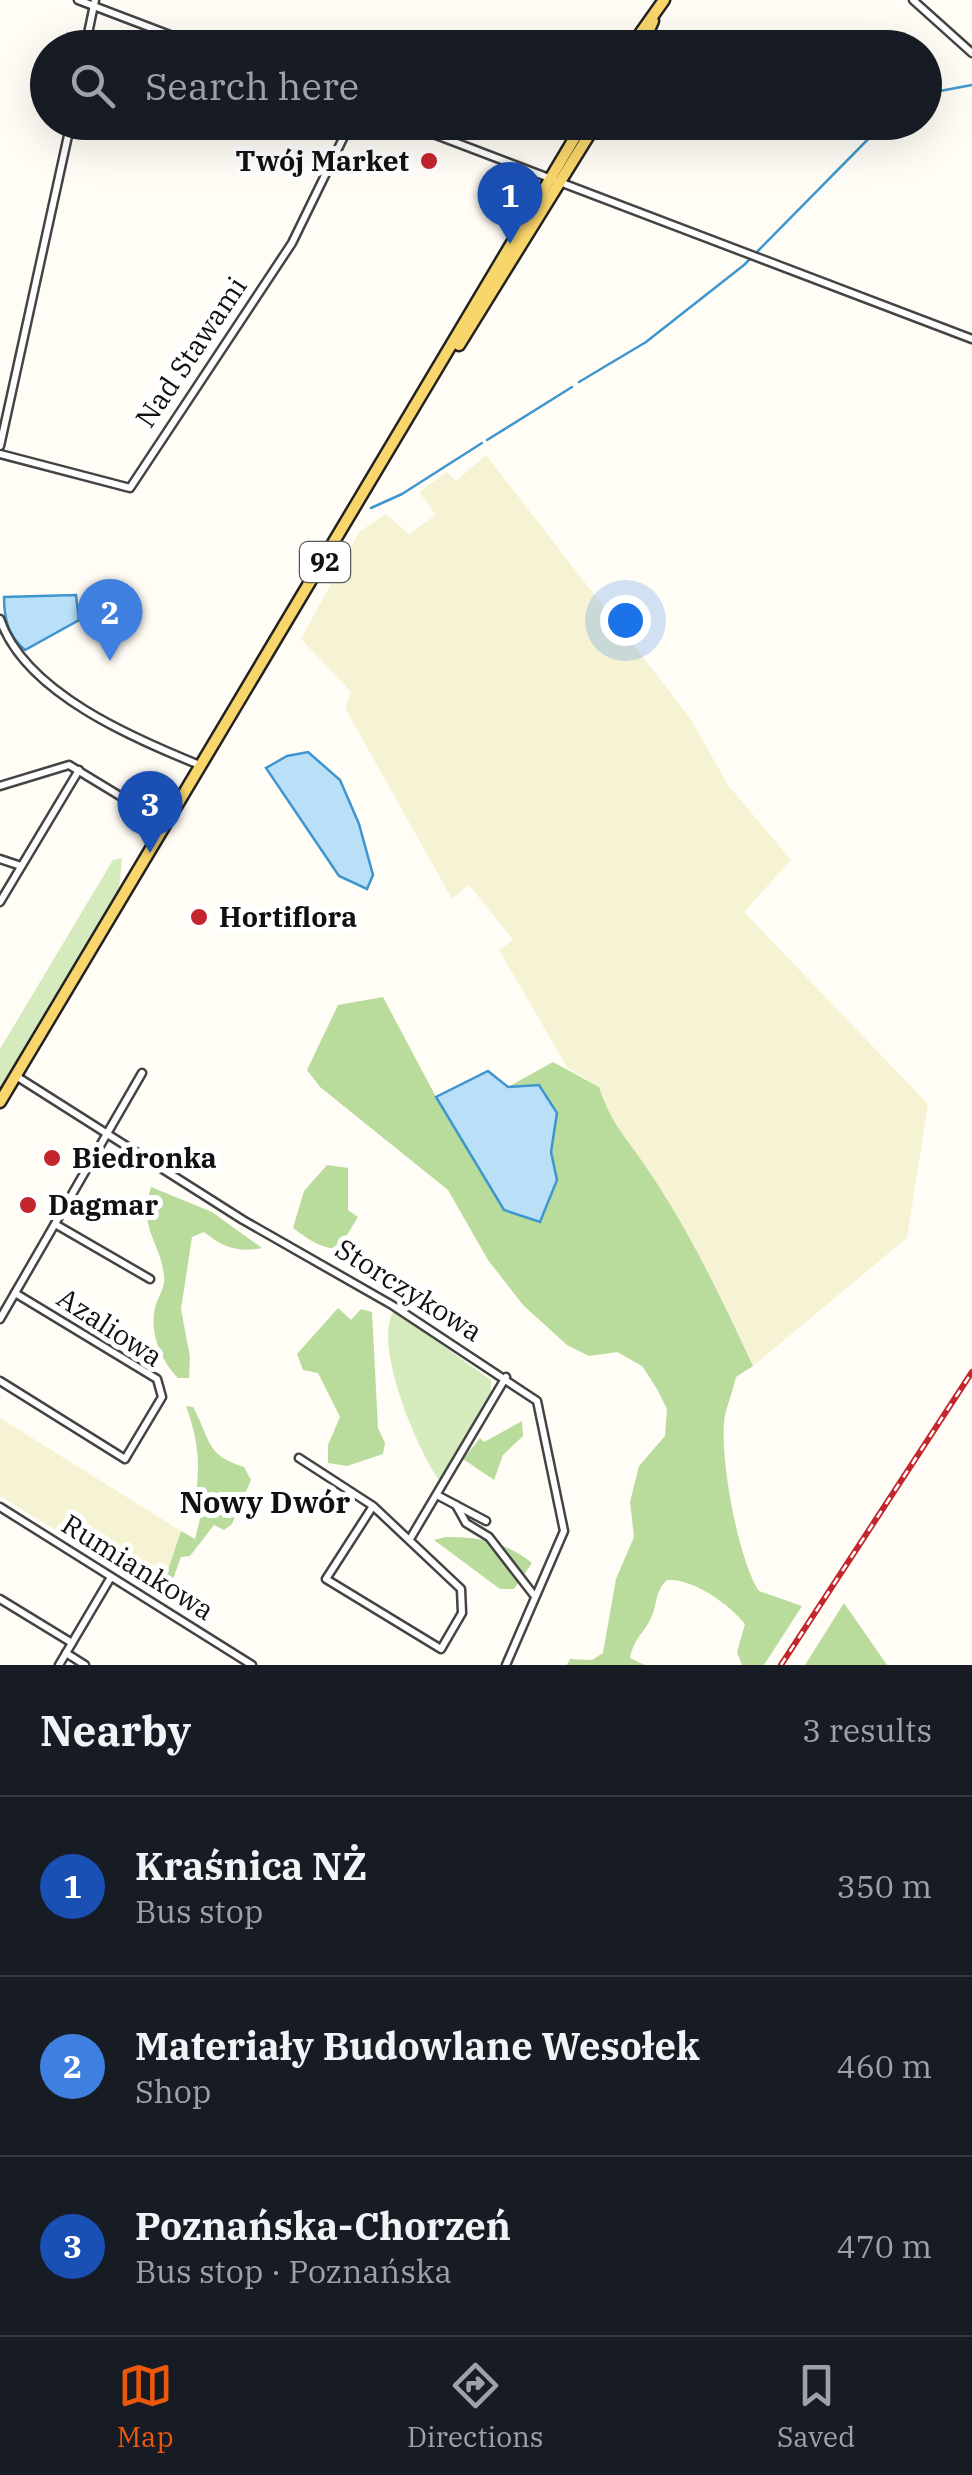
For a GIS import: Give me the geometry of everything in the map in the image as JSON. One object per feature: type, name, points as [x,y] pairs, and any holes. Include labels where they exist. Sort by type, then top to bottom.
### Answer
[{"type":"main road","points":[[644,30],[664,0]]},
{"type":"main road","points":[[648,30],[654,16]]},
{"type":"main road","name":"92","points":[[556,181],[575,140]]},
{"type":"main road","name":"92","points":[[0,1102],[448,357],[585,140]]},
{"type":"street","points":[[78,0],[160,30]]},
{"type":"street","points":[[913,0],[972,53]]},
{"type":"street","points":[[88,30],[94,3]]},
{"type":"street","points":[[0,446],[67,140]]},
{"type":"street","name":"Nad Stawami","points":[[0,454],[130,488],[292,243],[343,140]]},
{"type":"street","points":[[449,140],[972,338]]},
{"type":"street","points":[[0,619],[21,658],[55,687],[127,734],[202,766]]},
{"type":"street","points":[[0,786],[64,764],[168,824]]},
{"type":"street","points":[[0,902],[79,770]]},
{"type":"street","points":[[0,858],[21,866]]},
{"type":"street","points":[[0,1319],[142,1073]]},
{"type":"street","name":"Storczykowa","points":[[16,1076],[506,1377],[538,1401],[564,1531],[533,1594],[521,1636],[506,1665]]},
{"type":"street","points":[[55,1224],[150,1279]]},
{"type":"street","name":"Azaliowa","points":[[0,1381],[125,1459],[162,1398],[157,1379],[15,1293]]},
{"type":"street","points":[[410,1539],[506,1377]]},
{"type":"street","points":[[299,1458],[373,1506],[461,1590],[462,1613],[441,1649],[326,1579],[373,1506]]},
{"type":"street","points":[[437,1494],[486,1521]]},
{"type":"street","points":[[456,1505],[466,1523],[498,1548],[503,1560],[533,1594]]},
{"type":"street","name":"Rumiankowa","points":[[0,1507],[252,1665]]},
{"type":"street","points":[[60,1665],[111,1577]]},
{"type":"street","points":[[0,1598],[72,1644]]},
{"type":"street","points":[[66,1654],[86,1665]]},
{"type":"shaded area","points":[[486,455],[690,718],[728,785],[791,860],[744,912],[928,1104],[907,1238],[753,1366],[721,1298],[646,1167],[611,1123],[599,1087],[567,1067],[499,950],[513,940],[469,885],[452,899],[345,708],[351,692],[301,639],[359,532],[386,514],[409,534],[436,515],[419,492],[447,472],[456,481]]},
{"type":"shaded area","points":[[0,1418],[181,1531],[160,1594],[0,1496]]},
{"type":"green space","points":[[122,858],[119,891],[0,1090],[0,1049],[113,860]]},
{"type":"green space","points":[[383,997],[436,1097],[504,1210],[557,1180],[551,1152],[557,1113],[508,1087],[553,1062],[599,1087],[614,1121],[676,1214],[753,1366],[736,1377],[724,1432],[727,1479],[744,1556],[759,1591],[802,1606],[764,1665],[742,1665],[737,1652],[745,1624],[730,1608],[688,1583],[667,1580],[630,1658],[645,1665],[567,1665],[570,1659],[592,1660],[603,1653],[616,1579],[634,1537],[630,1502],[639,1466],[665,1436],[667,1409],[642,1366],[617,1352],[589,1356],[567,1345],[523,1305],[488,1260],[448,1190],[320,1087],[307,1070],[338,1005]]},
{"type":"green space","points":[[327,1165],[348,1168],[348,1210],[358,1217],[339,1248],[320,1245],[293,1228],[304,1191]]},
{"type":"green space","points":[[151,1187],[212,1212],[262,1248],[231,1248],[204,1232],[192,1237],[181,1309],[190,1357],[189,1378],[178,1378],[172,1372],[154,1331],[155,1308],[164,1281],[162,1263],[148,1225]]},
{"type":"green space","points":[[338,1308],[351,1320],[361,1309],[372,1312],[378,1428],[385,1443],[383,1454],[347,1466],[328,1463],[328,1445],[340,1417],[318,1373],[303,1370],[297,1354]]},
{"type":"green space","points":[[394,1311],[491,1380],[491,1396],[439,1480],[409,1422],[393,1371],[389,1326]]},
{"type":"green space","points":[[186,1406],[193,1407],[215,1451],[244,1467],[251,1480],[232,1524],[224,1530],[214,1525],[190,1556],[181,1557],[165,1601],[160,1594],[181,1531],[195,1539],[203,1507],[195,1500],[197,1452]]},
{"type":"green space","points":[[522,1421],[523,1436],[503,1455],[494,1480],[463,1459],[480,1438],[484,1442]]},
{"type":"green space","points":[[445,1537],[491,1542],[532,1563],[514,1589],[500,1589],[434,1540]]},
{"type":"green space","points":[[844,1603],[887,1665],[805,1665]]},
{"type":"water","points":[[76,595],[79,620],[25,650],[11,633],[4,597]]},
{"type":"water","points":[[308,752],[340,780],[359,824],[373,875],[367,889],[339,876],[266,768],[287,756]]},
{"type":"water","points":[[488,1071],[508,1087],[539,1085],[557,1113],[551,1152],[557,1180],[540,1222],[504,1210],[436,1097]]},
{"type":"waterway","points":[[942,91],[972,85]]},
{"type":"waterway","points":[[579,382],[646,342],[744,265],[867,140]]},
{"type":"waterway","points":[[487,440],[572,387]]},
{"type":"waterway","points":[[371,508],[402,494],[482,443]]},
{"type":"railway","points":[[781,1665],[972,1372]]},
{"type":"place","name":"Twój Market","points":[[429,161]]},
{"type":"place","name":"Kraśnica NŻ","points":[[510,244]]},
{"type":"place","name":"Materiały Budowlane Wesołek","points":[[110,661]]},
{"type":"place","name":"Poznańska-Chorzeń","points":[[150,853]]},
{"type":"place","name":"Hortiflora","points":[[199,917]]},
{"type":"place","name":"Biedronka","points":[[52,1158]]},
{"type":"place","name":"Dagmar","points":[[28,1205]]},
{"type":"district","name":"Nowy Dwór","points":[[265,1503]]}]
